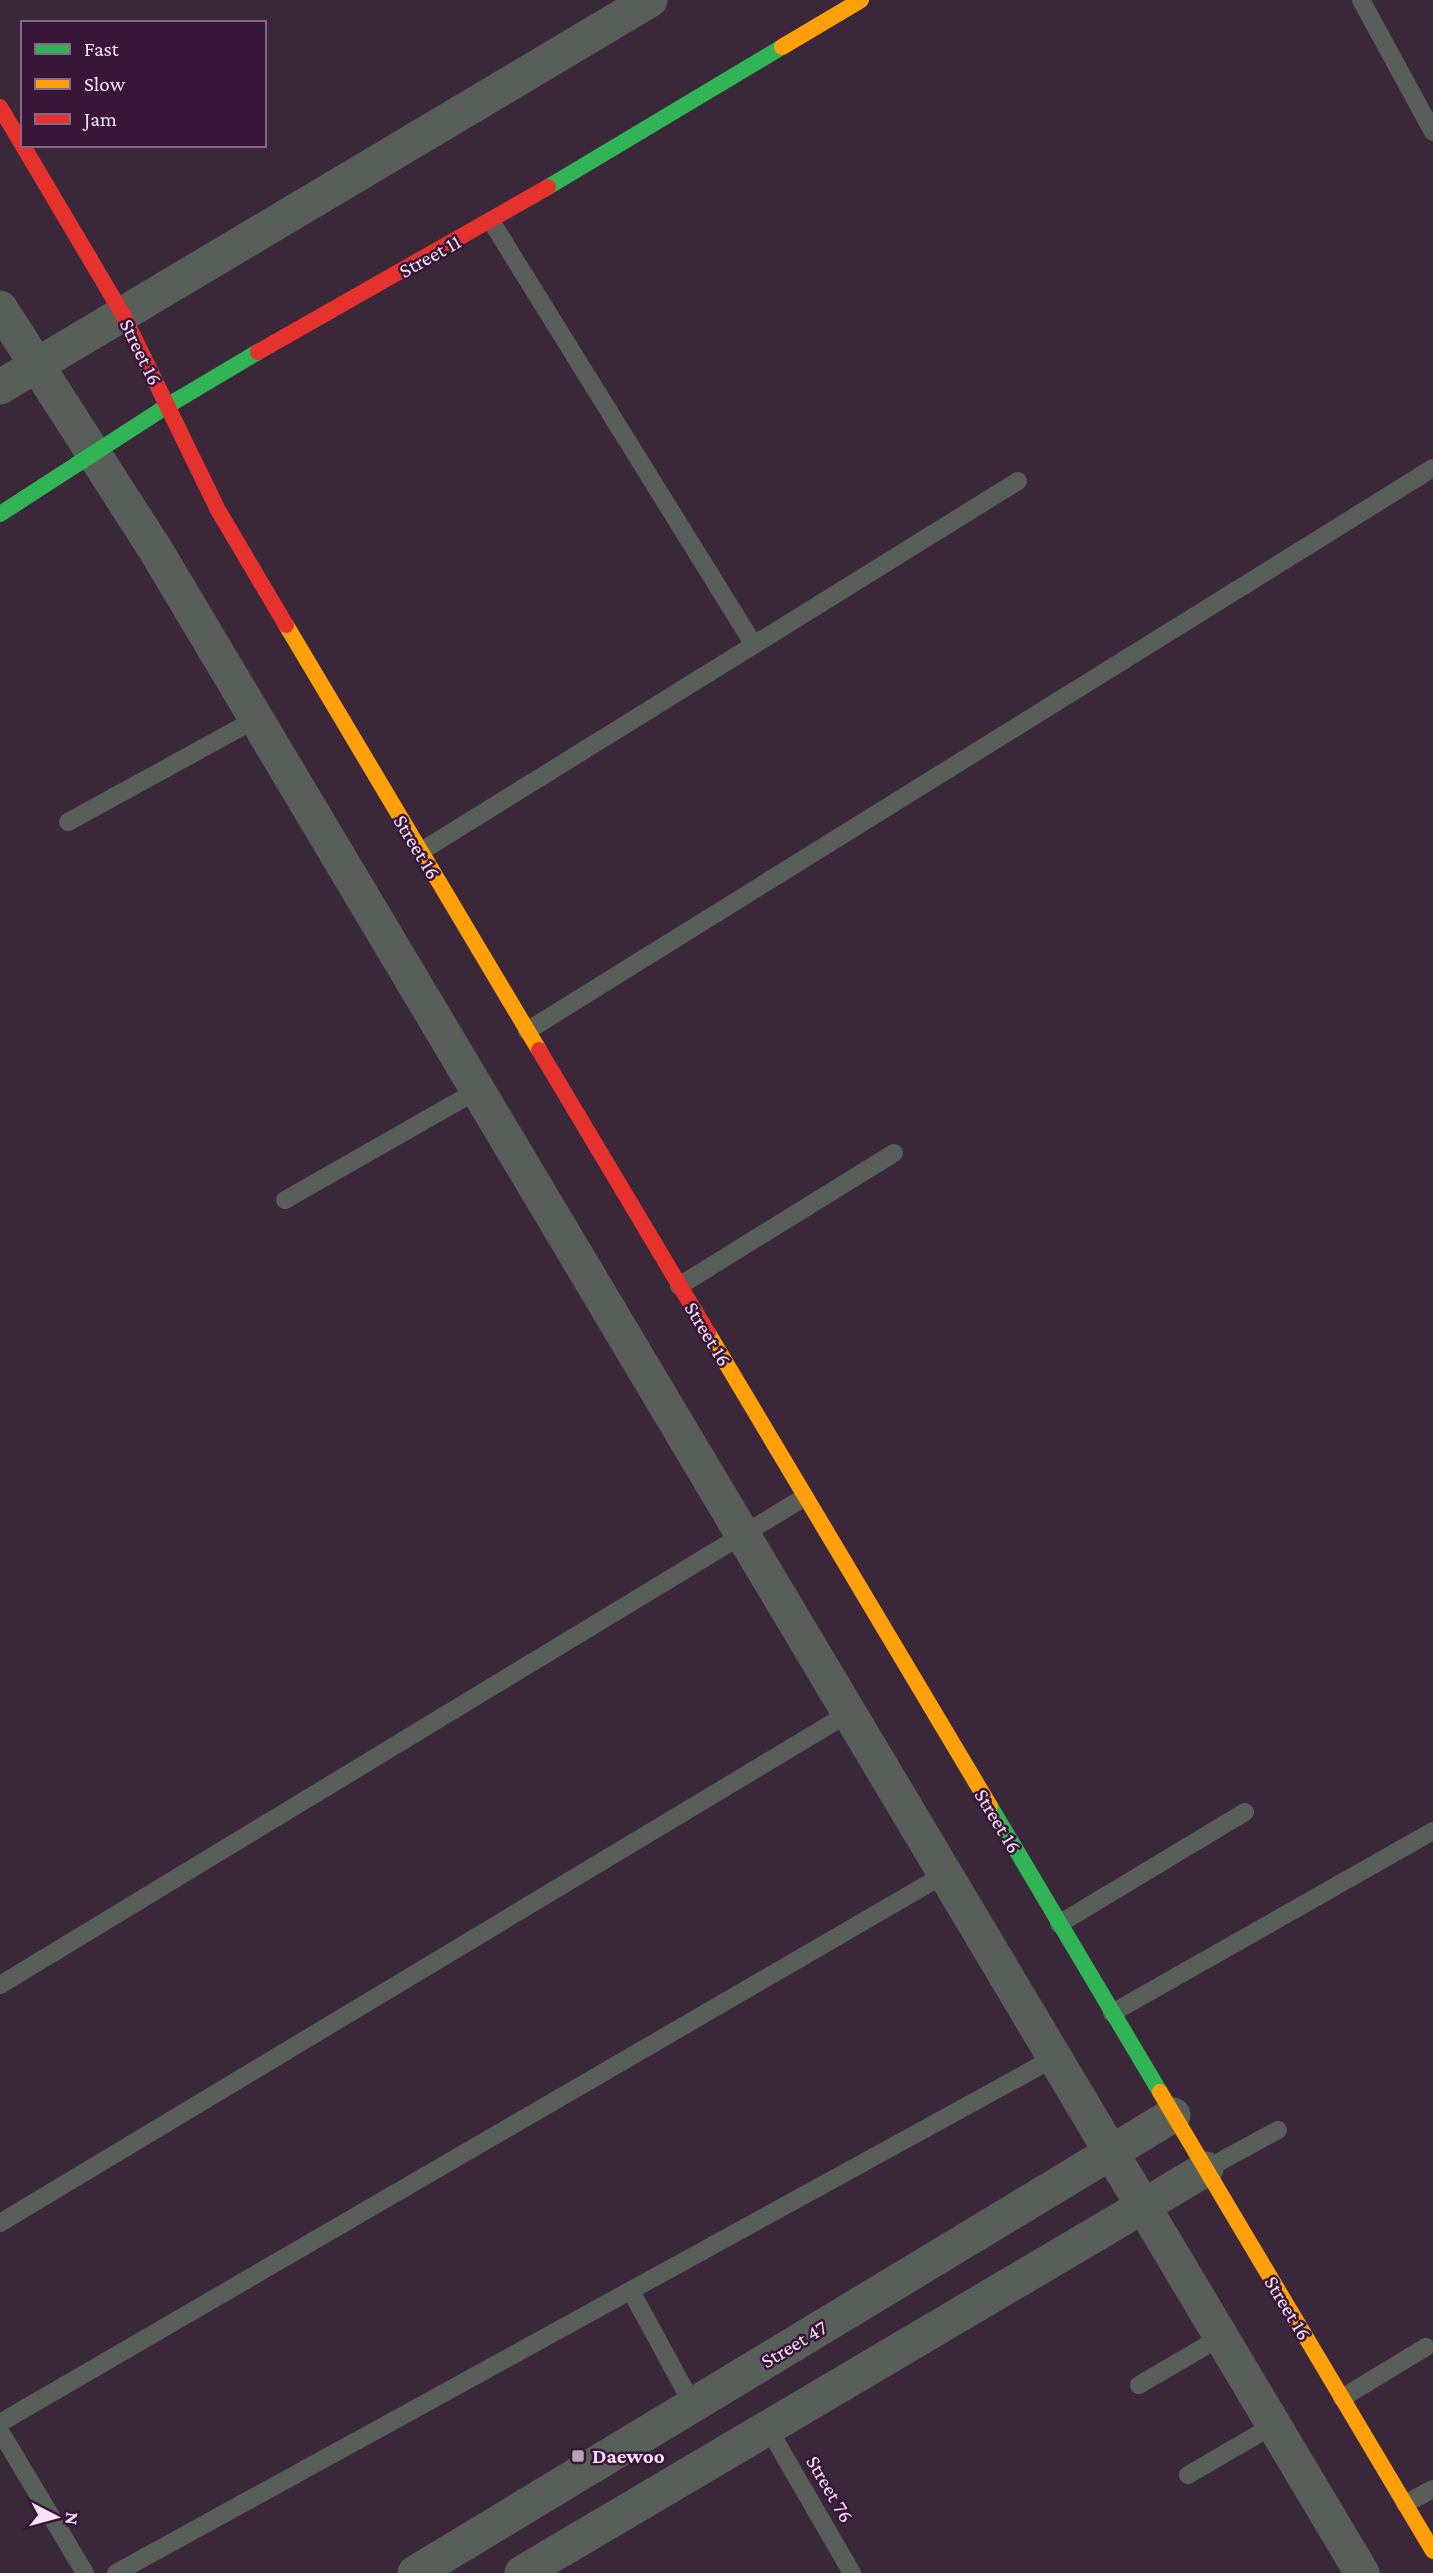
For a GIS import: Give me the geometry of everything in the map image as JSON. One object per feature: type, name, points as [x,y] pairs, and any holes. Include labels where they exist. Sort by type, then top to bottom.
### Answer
[{"type":"street","points":[[0,387],[650,0]]},
{"type":"street","name":"Street 11","points":[[0,514],[276,341],[492,221],[861,0]]},
{"type":"street","name":"Street 16","points":[[0,107],[21,142]]},
{"type":"street","name":"Street 16","points":[[24,147],[122,313],[218,510],[1431,2544]]},
{"type":"street","points":[[0,308],[155,549],[1362,2573]]},
{"type":"street","name":"Street 47","points":[[415,2573],[1173,2115]]},
{"type":"street","points":[[522,2573],[1206,2169]]},
{"type":"lane","points":[[1361,0],[1433,132]]},
{"type":"lane","points":[[492,221],[754,645]]},
{"type":"lane","points":[[527,1031],[1433,468]]},
{"type":"lane","points":[[420,852],[1018,481]]},
{"type":"lane","points":[[68,822],[256,719]]},
{"type":"lane","points":[[285,1199],[478,1090]]},
{"type":"lane","points":[[679,1286],[894,1153]]},
{"type":"lane","points":[[0,1984],[805,1497]]},
{"type":"lane","points":[[0,2223],[849,1713]]},
{"type":"lane","points":[[1059,1924],[1245,1812]]},
{"type":"lane","points":[[1112,2013],[1433,1831]]},
{"type":"lane","points":[[0,2423],[945,1874]]},
{"type":"lane","points":[[116,2573],[1054,2058]]},
{"type":"lane","points":[[1206,2169],[1278,2130]]},
{"type":"lane","points":[[631,2291],[693,2405]]},
{"type":"lane","points":[[1139,2385],[1221,2337]]},
{"type":"lane","points":[[1342,2398],[1426,2347]]},
{"type":"lane","points":[[1188,2475],[1274,2425]]},
{"type":"lane","name":"Street 76","points":[[768,2428],[852,2573]]},
{"type":"lane","points":[[0,2431],[85,2573]]},
{"type":"lane","points":[[1405,2504],[1433,2489]]},
{"type":"traffic: fast","points":[[548,187],[782,47]]},
{"type":"traffic: fast","points":[[0,514],[167,406],[258,352]]},
{"type":"traffic: fast","points":[[990,1806],[1160,2092]]},
{"type":"traffic: slow","points":[[782,47],[861,0]]},
{"type":"traffic: slow","points":[[286,625],[539,1050]]},
{"type":"traffic: slow","points":[[708,1333],[990,1806]]},
{"type":"traffic: slow","points":[[1160,2092],[1433,2551]]},
{"type":"traffic: jam","points":[[0,107],[21,142]]},
{"type":"traffic: jam","points":[[24,147],[122,313],[218,510],[286,625]]},
{"type":"traffic: jam","points":[[258,352],[548,187]]},
{"type":"traffic: jam","points":[[539,1050],[708,1333]]},
{"type":"place","name":"Daewoo","points":[[578,2456]]}]
